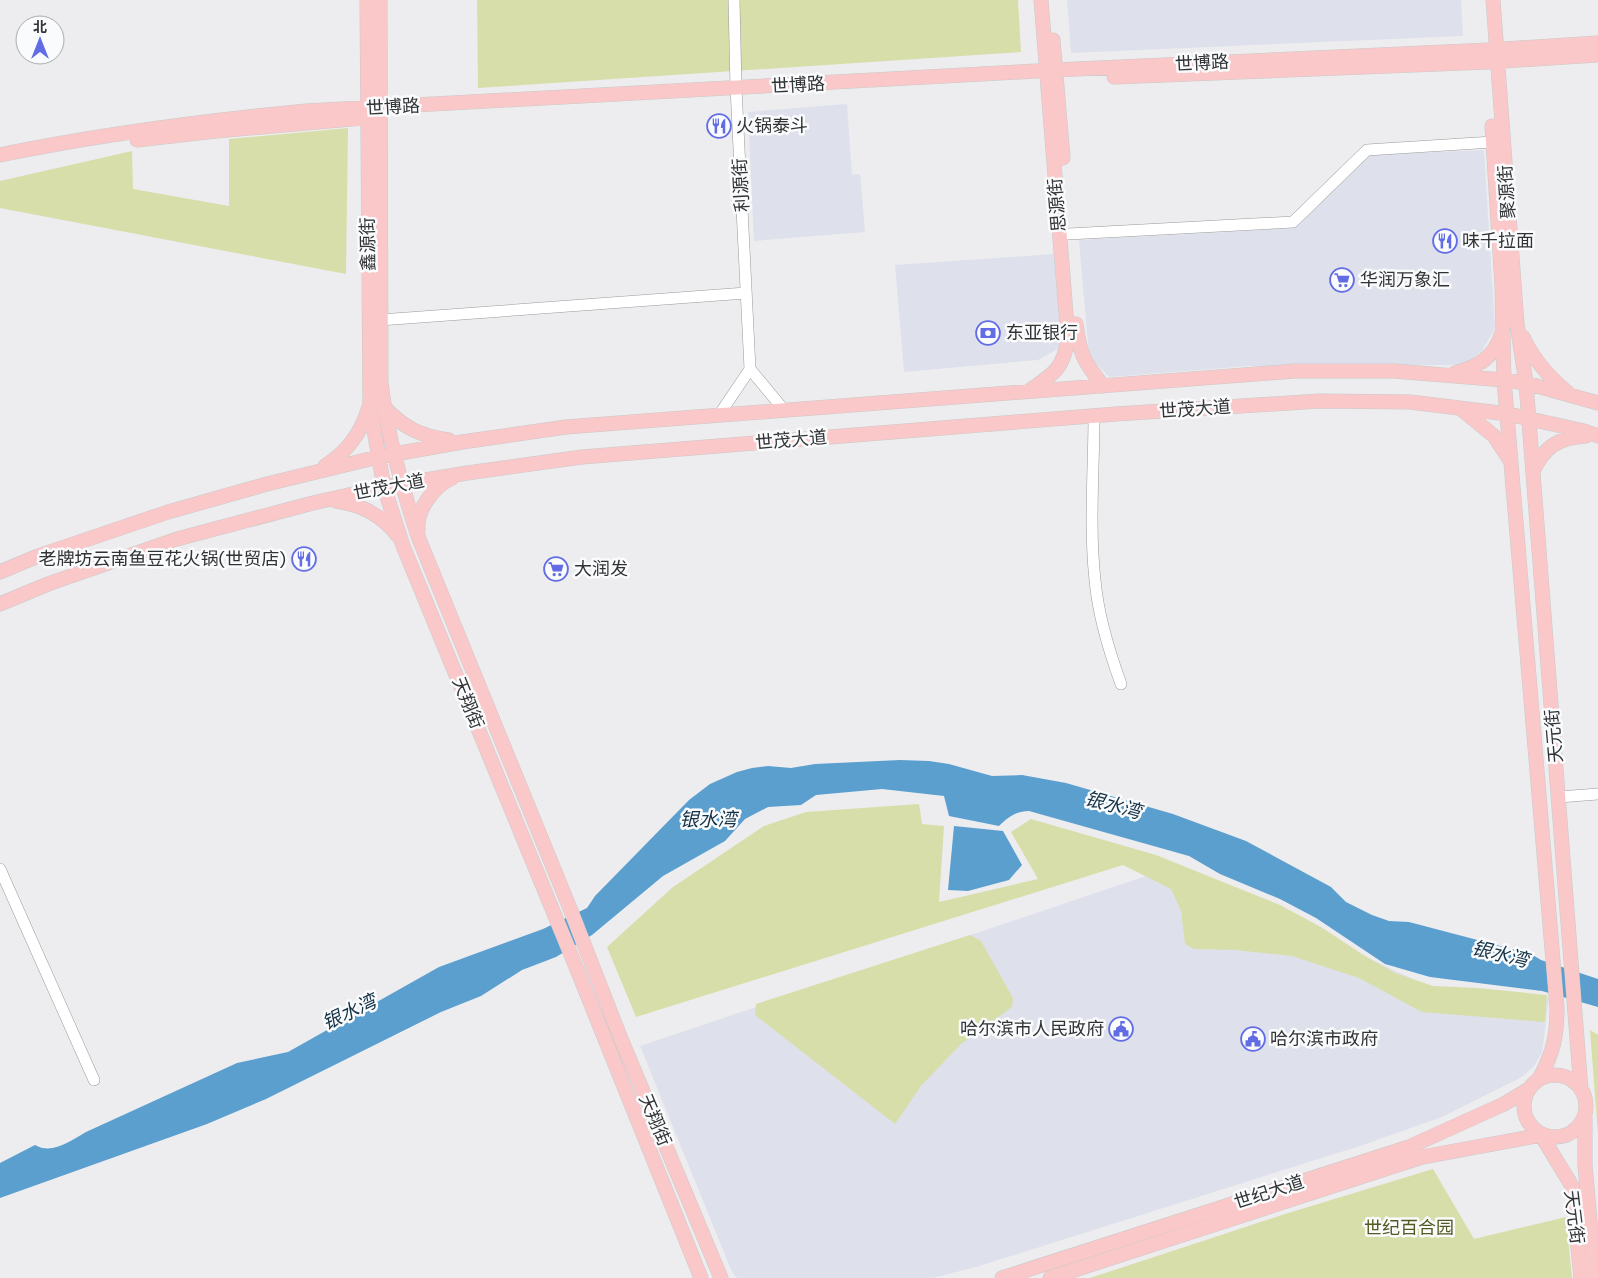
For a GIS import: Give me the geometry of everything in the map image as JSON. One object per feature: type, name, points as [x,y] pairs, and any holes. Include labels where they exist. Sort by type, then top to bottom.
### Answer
[{"type":"main road","name":"鑫源街","points":[[366,0],[374,112],[381,382],[384,407],[403,484]]},
{"type":"main road","name":"鑫源街","points":[[380,0],[374,112],[370,406],[384,487]]},
{"type":"main road","name":"思源街","points":[[1040,0],[1051,75],[1079,350],[1103,386]]},
{"type":"main road","name":"思源街","points":[[1026,393],[1058,370],[1064,357],[1068,339],[1051,75],[1049,0]]},
{"type":"main road","name":"聚源街","points":[[1484,0],[1492,56],[1517,324],[1526,383]]},
{"type":"main road","name":"聚源街","points":[[1492,0],[1493,142],[1504,380]]},
{"type":"main road","name":"世博路","points":[[1492,56],[1598,43]]},
{"type":"main road","name":"世博路","points":[[0,162],[119,142],[374,112],[1051,75],[1492,56],[1598,55]]},
{"type":"main road","name":"世博路","points":[[0,155],[86,139],[237,118],[306,111],[374,112]]},
{"type":"main road","points":[[1517,324],[1528,347],[1547,374],[1572,395]]},
{"type":"main road","points":[[1442,375],[1467,370],[1485,361],[1497,348],[1503,327]]},
{"type":"main road","name":"世茂大道","points":[[0,572],[38,556],[168,512],[317,472],[378,457],[462,442],[566,427],[1295,371],[1394,371],[1504,380],[1526,383],[1598,403]]},
{"type":"main road","name":"天元街","points":[[1504,380],[1557,1008],[1557,1030],[1554,1048],[1539,1079]]},
{"type":"main road","name":"天元街","points":[[1526,383],[1581,1090]]},
{"type":"main road","name":"世茂大道","points":[[0,604],[48,584],[177,539],[313,503],[384,487],[582,457],[1094,415],[1320,401],[1410,402],[1508,414],[1596,436]]},
{"type":"main road","points":[[317,472],[336,459],[357,436],[370,406]]},
{"type":"main road","points":[[384,407],[394,417],[417,432],[429,437],[462,442]]},
{"type":"main road","points":[[1460,408],[1494,436],[1512,464]]},
{"type":"main road","points":[[1533,472],[1546,450],[1556,442],[1568,437],[1596,436]]},
{"type":"main road","points":[[418,539],[419,518],[436,489],[450,478],[468,473]]},
{"type":"main road","name":"天翔街","points":[[403,484],[418,539],[721,1278]]},
{"type":"main road","name":"天翔街","points":[[384,487],[403,546],[556,917],[701,1278]]},
{"type":"main road","points":[[313,503],[332,501],[350,503],[363,508],[390,526],[403,546]]},
{"type":"main road","points":[[1556,1075],[1566,1077],[1581,1090],[1586,1105],[1585,1114],[1582,1122],[1568,1135],[1560,1137],[1541,1135],[1528,1123],[1524,1115],[1525,1097],[1529,1089],[1539,1079],[1556,1075]]},
{"type":"main road","name":"世纪大道","points":[[1002,1278],[1409,1147],[1504,1104],[1529,1089]]},
{"type":"main road","name":"天元街","points":[[1585,1114],[1585,1165],[1595,1278]]},
{"type":"main road","name":"天元街","points":[[1541,1135],[1572,1186],[1581,1278]]},
{"type":"main road","name":"世纪大道","points":[[1050,1278],[1422,1157],[1541,1135]]},
{"type":"street","name":"利源街","points":[[734,0],[750,370]]},
{"type":"street","points":[[1068,234],[1293,222],[1367,150],[1493,142]]},
{"type":"street","points":[[380,320],[746,293]]},
{"type":"street","points":[[719,415],[750,370],[784,410]]},
{"type":"street","points":[[1094,415],[1093,545],[1095,580],[1112,658],[1121,684]]},
{"type":"street","points":[[1559,797],[1598,794]]},
{"type":"street","points":[[0,869],[94,1080]]},
{"type":"shaded area","points":[[1067,0],[1461,0],[1463,36],[1071,53]]},
{"type":"shaded area","points":[[847,104],[852,175],[860,174],[865,232],[754,241],[748,112]]},
{"type":"shaded area","points":[[1484,150],[1495,328],[1482,351],[1462,365],[1250,366],[1109,377],[1089,356],[1079,240],[1294,228],[1369,155]]},
{"type":"shaded area","points":[[1054,254],[1061,347],[1038,360],[904,372],[895,265]]},
{"type":"shaded area","name":"哈尔滨市人民政府","points":[[1173,867],[1428,986],[1549,997],[1542,1053],[1534,1066],[1522,1077],[1442,1117],[1360,1146],[976,1267],[933,1278],[737,1278],[732,1272],[640,1046]]},
{"type":"green space","points":[[477,0],[1018,0],[1021,52],[478,88]]},
{"type":"green space","points":[[348,128],[346,274],[0,208],[0,181],[132,151],[133,189],[229,206],[229,139]]},
{"type":"green space","points":[[919,804],[922,824],[944,826],[939,902],[1038,879],[1011,832],[1031,819],[1156,855],[1280,905],[1321,927],[1395,973],[1433,986],[1478,988],[1547,995],[1545,1022],[1422,1012],[1359,978],[1292,956],[1235,950],[1194,949],[1185,944],[1181,911],[1171,889],[1123,865],[636,1017],[607,947],[673,887],[764,826],[806,812]]},
{"type":"green space","points":[[970,935],[981,941],[1013,998],[1012,1007],[961,1044],[921,1086],[895,1124],[755,1015],[756,1004]]},
{"type":"green space","points":[[1590,1030],[1598,1035],[1598,1134]]},
{"type":"green space","name":"世纪百合园","points":[[1433,1169],[1474,1239],[1566,1217],[1572,1278],[1090,1278],[1285,1214]]},
{"type":"water","name":"银水湾","points":[[900,760],[949,764],[992,776],[1022,775],[1066,783],[1173,814],[1246,841],[1331,887],[1346,902],[1372,915],[1389,921],[1409,922],[1531,954],[1541,960],[1598,979],[1598,1007],[1542,991],[1430,977],[1385,964],[1316,918],[1280,899],[1220,874],[1189,856],[1029,811],[1012,815],[999,826],[949,816],[944,796],[882,789],[816,795],[801,805],[768,807],[745,819],[725,841],[663,876],[592,935],[556,957],[522,970],[481,996],[441,1012],[266,1099],[207,1124],[0,1198],[0,1163],[35,1145],[41,1148],[61,1146],[86,1132],[237,1063],[288,1052],[439,967],[543,929],[587,908],[595,896],[689,800],[710,784],[737,772],[752,768],[768,766],[791,768],[815,764]]},
{"type":"water","points":[[954,826],[1003,831],[1022,865],[1009,880],[968,891],[948,890]]},
{"type":"place","name":"火锅泰斗","points":[[719,126]]},
{"type":"place","name":"味千拉面","points":[[1445,241]]},
{"type":"place","name":"华润万象汇","points":[[1342,280]]},
{"type":"place","name":"东亚银行","points":[[988,333]]},
{"type":"place","name":"老牌坊云南鱼豆花火锅(世贸店)","points":[[304,559]]},
{"type":"place","name":"大润发","points":[[556,569]]},
{"type":"place","name":"哈尔滨市人民政府","points":[[1121,1029]]},
{"type":"place","name":"哈尔滨市政府","points":[[1253,1039]]}]
